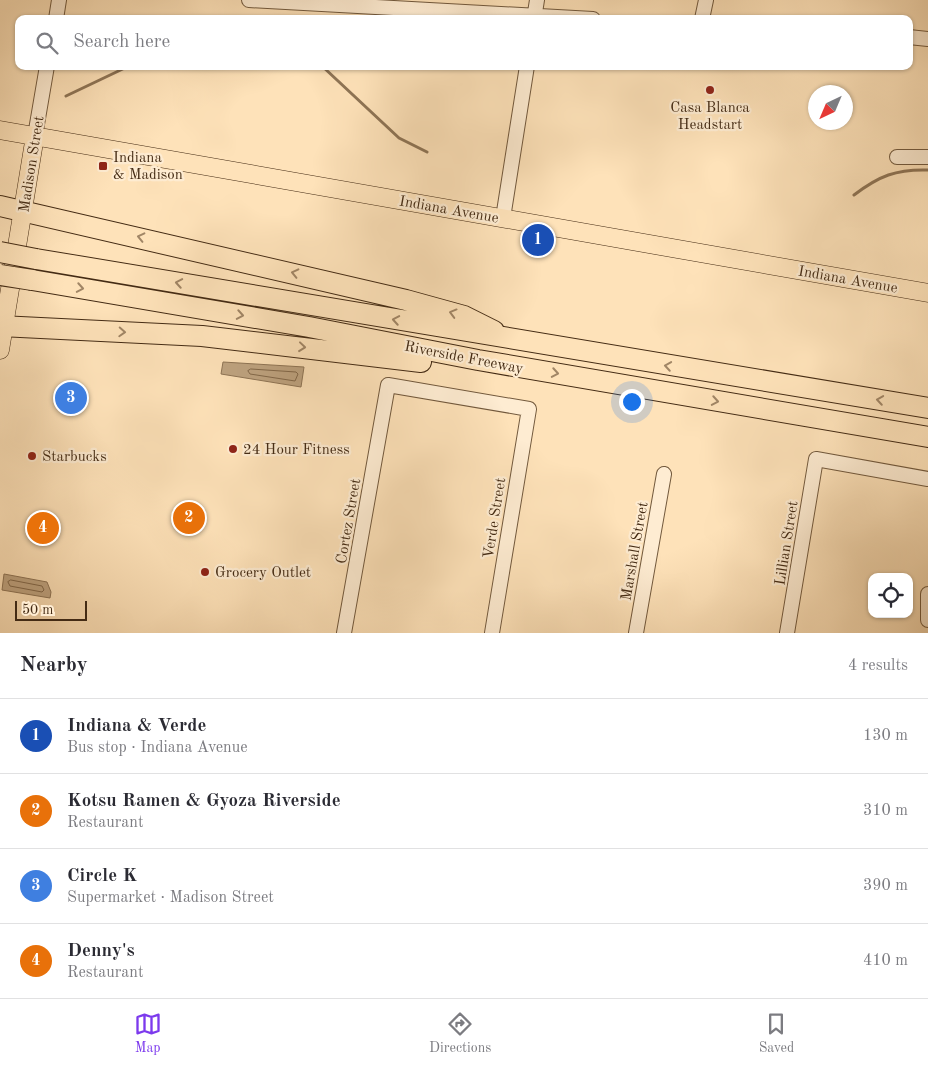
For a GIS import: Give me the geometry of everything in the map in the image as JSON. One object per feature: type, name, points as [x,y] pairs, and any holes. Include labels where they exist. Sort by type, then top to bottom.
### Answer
[{"type":"highway","points":[[0,206],[326,280],[464,316],[512,340]]},
{"type":"highway","name":"Riverside Freeway","points":[[0,252],[512,340],[928,408]]},
{"type":"highway","name":"Riverside Freeway","points":[[0,275],[309,327],[478,360],[928,437]]},
{"type":"highway","points":[[2,327],[202,336],[342,351],[453,366],[478,360]]},
{"type":"main road","name":"Indiana Avenue","points":[[0,130],[928,292]]},
{"type":"main road","name":"Madison Street","points":[[0,350],[2,327],[35,136]]},
{"type":"street","points":[[57,15],[59,0]]},
{"type":"street","points":[[249,0],[501,15]]},
{"type":"street","points":[[535,15],[537,0]]},
{"type":"street","points":[[703,15],[706,0]]},
{"type":"street","points":[[913,38],[928,39]]},
{"type":"street","name":"Madison Street","points":[[35,136],[47,70]]},
{"type":"street","points":[[503,218],[526,70]]},
{"type":"street","points":[[897,157],[928,156]]},
{"type":"street","name":"Cortez Street","points":[[344,633],[388,385],[529,409]]},
{"type":"street","name":"Verde Street","points":[[492,633],[529,409]]},
{"type":"street","name":"Lillian Street","points":[[787,633],[816,459],[928,479]]},
{"type":"street","name":"Marshall Street","points":[[636,633],[664,474]]},
{"type":"street","points":[[928,594],[928,620]]},
{"type":"water","points":[[223,362],[304,367],[301,387],[221,374]]},
{"type":"water","points":[[4,574],[47,582],[51,592],[50,598],[2,590]]},
{"type":"waterway","points":[[66,96],[121,70]]},
{"type":"waterway","points":[[326,70],[399,138],[427,152]]},
{"type":"waterway","points":[[854,195],[888,175],[897,172],[928,170]]},
{"type":"place","name":"Casa Blanca Headstart","points":[[710,90]]},
{"type":"place","name":"Indiana & Madison","points":[[103,166]]},
{"type":"place","name":"Indiana & Verde","points":[[538,240]]},
{"type":"place","name":"Circle K","points":[[71,398]]},
{"type":"place","name":"24 Hour Fitness","points":[[233,449]]},
{"type":"place","name":"Starbucks","points":[[32,456]]},
{"type":"place","name":"Kotsu Ramen & Gyoza Riverside","points":[[189,518]]},
{"type":"place","name":"Denny's","points":[[43,528]]},
{"type":"place","name":"Grocery Outlet","points":[[205,572]]}]
